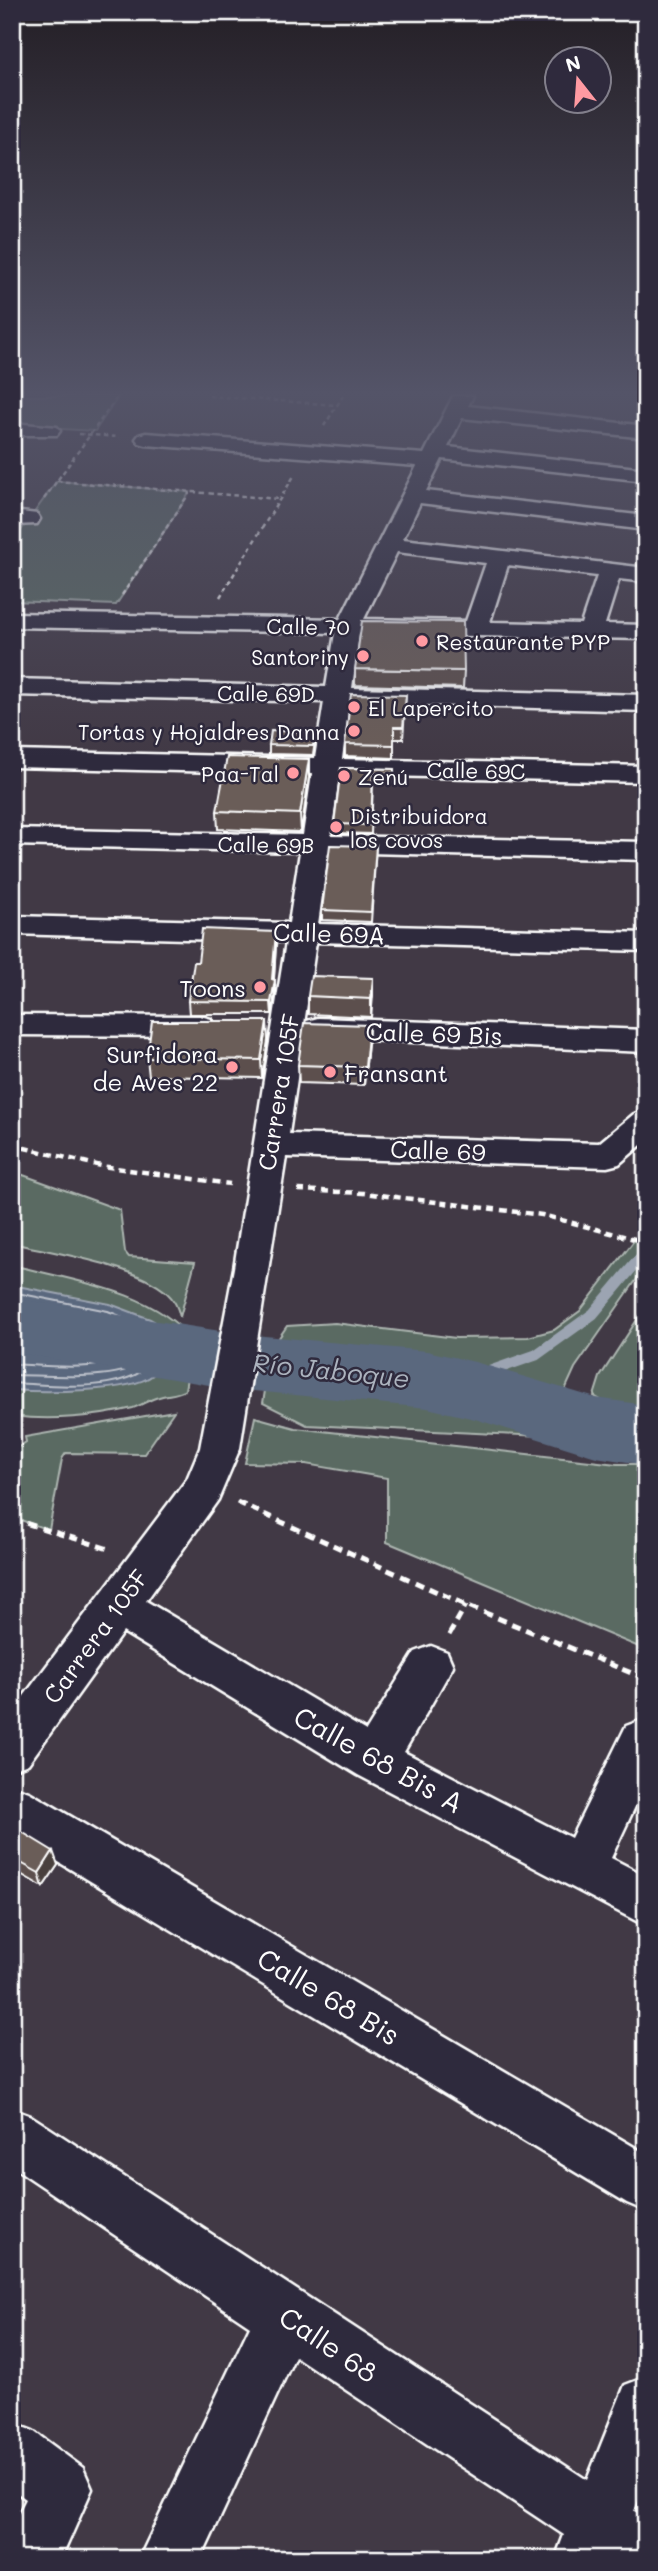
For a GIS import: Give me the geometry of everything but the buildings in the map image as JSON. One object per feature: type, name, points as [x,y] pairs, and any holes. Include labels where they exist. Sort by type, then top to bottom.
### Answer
[{"type":"street","name":"Carrera 105F","points":[[12,1749],[204,1488],[220,1448],[252,1268],[270,1145],[260,1027],[302,933],[348,627],[403,516]]},
{"type":"street","points":[[585,516],[646,523]]},
{"type":"street","points":[[389,544],[646,575]]},
{"type":"street","points":[[476,629],[499,557]]},
{"type":"street","points":[[591,631],[610,571]]},
{"type":"street","name":"Calle 70","points":[[12,620],[646,632]]},
{"type":"street","name":"Calle 69D","points":[[12,687],[646,702]]},
{"type":"street","name":"Calle 69C","points":[[12,759],[646,774]]},
{"type":"street","name":"Calle 69B","points":[[12,838],[646,851]]},
{"type":"street","name":"Calle 69A","points":[[12,925],[646,942]]},
{"type":"street","name":"Calle 69 Bis","points":[[12,1024],[260,1027],[646,1041]]},
{"type":"street","name":"Calle 69","points":[[270,1145],[607,1155],[646,1122]]},
{"type":"street","name":"Calle 68 Bis A","points":[[117,1606],[374,1760],[646,1902]]},
{"type":"street","points":[[374,1760],[431,1666]]},
{"type":"street","points":[[582,1867],[642,1741]]},
{"type":"street","name":"Calle 68 Bis","points":[[12,1808],[646,2184]]},
{"type":"street","name":"Calle 68","points":[[12,2136],[285,2315],[610,2545]]},
{"type":"street","points":[[169,2559],[285,2315]]},
{"type":"street","points":[[610,2545],[646,2406]]},
{"type":"street","points":[[12,2452],[62,2489],[29,2559]]},
{"type":"path","points":[[104,622],[174,516]]},
{"type":"path","points":[[204,624],[270,516]]},
{"type":"path","points":[[12,1145],[101,1166],[264,1189],[363,1192],[542,1215],[646,1242]]},
{"type":"path","points":[[204,1488],[466,1605],[646,1679]]},
{"type":"path","points":[[12,1519],[150,1560]]},
{"type":"green space","points":[[32,516],[174,516],[116,605],[12,601],[12,543]]},
{"type":"green space","points":[[12,1171],[120,1210],[125,1252],[129,1257],[195,1262],[180,1317],[167,1293],[136,1275],[94,1261],[12,1243]]},
{"type":"green space","points":[[646,1225],[646,1266],[575,1368],[565,1390],[572,1399],[590,1411],[646,1421],[646,1441],[307,1425],[263,1403],[272,1348],[287,1326],[335,1323],[456,1338],[528,1337],[554,1330],[580,1311]]},
{"type":"green space","points":[[12,1265],[109,1289],[155,1309],[175,1323],[193,1340],[185,1390],[133,1408],[104,1414],[57,1418],[12,1416]]},
{"type":"green space","points":[[646,1306],[646,1409],[615,1408],[594,1396],[600,1377]]},
{"type":"green space","points":[[174,1411],[144,1454],[66,1453],[62,1459],[49,1530],[12,1517],[12,1446],[17,1448],[26,1442],[25,1437]]},
{"type":"green space","points":[[255,1417],[295,1428],[617,1464],[646,1464],[646,1650],[387,1542],[387,1478],[306,1464],[245,1463]]},
{"type":"water","points":[[12,1285],[110,1304],[150,1319],[168,1329],[174,1349],[153,1375],[142,1381],[86,1390],[12,1390]]},
{"type":"waterway","points":[[451,1385],[536,1355],[593,1314],[646,1251]]},
{"type":"waterway","name":"Río Jaboque","points":[[12,1325],[233,1361],[427,1380],[475,1390],[572,1421],[646,1435]]},
{"type":"place","name":"Restaurante PYP","points":[[422,641]]},
{"type":"place","name":"Santoriny","points":[[363,656]]},
{"type":"place","name":"El Lapercito","points":[[354,707]]},
{"type":"place","name":"Tortas y Hojaldres Danna","points":[[354,731]]},
{"type":"place","name":"Paa-Tal","points":[[293,773]]},
{"type":"place","name":"Zenú","points":[[344,776]]},
{"type":"place","name":"Distribuidora los covos","points":[[336,827]]},
{"type":"place","name":"Toons","points":[[260,987]]},
{"type":"place","name":"Surfidora de Aves 22","points":[[232,1067]]},
{"type":"place","name":"Fransant","points":[[330,1072]]}]
